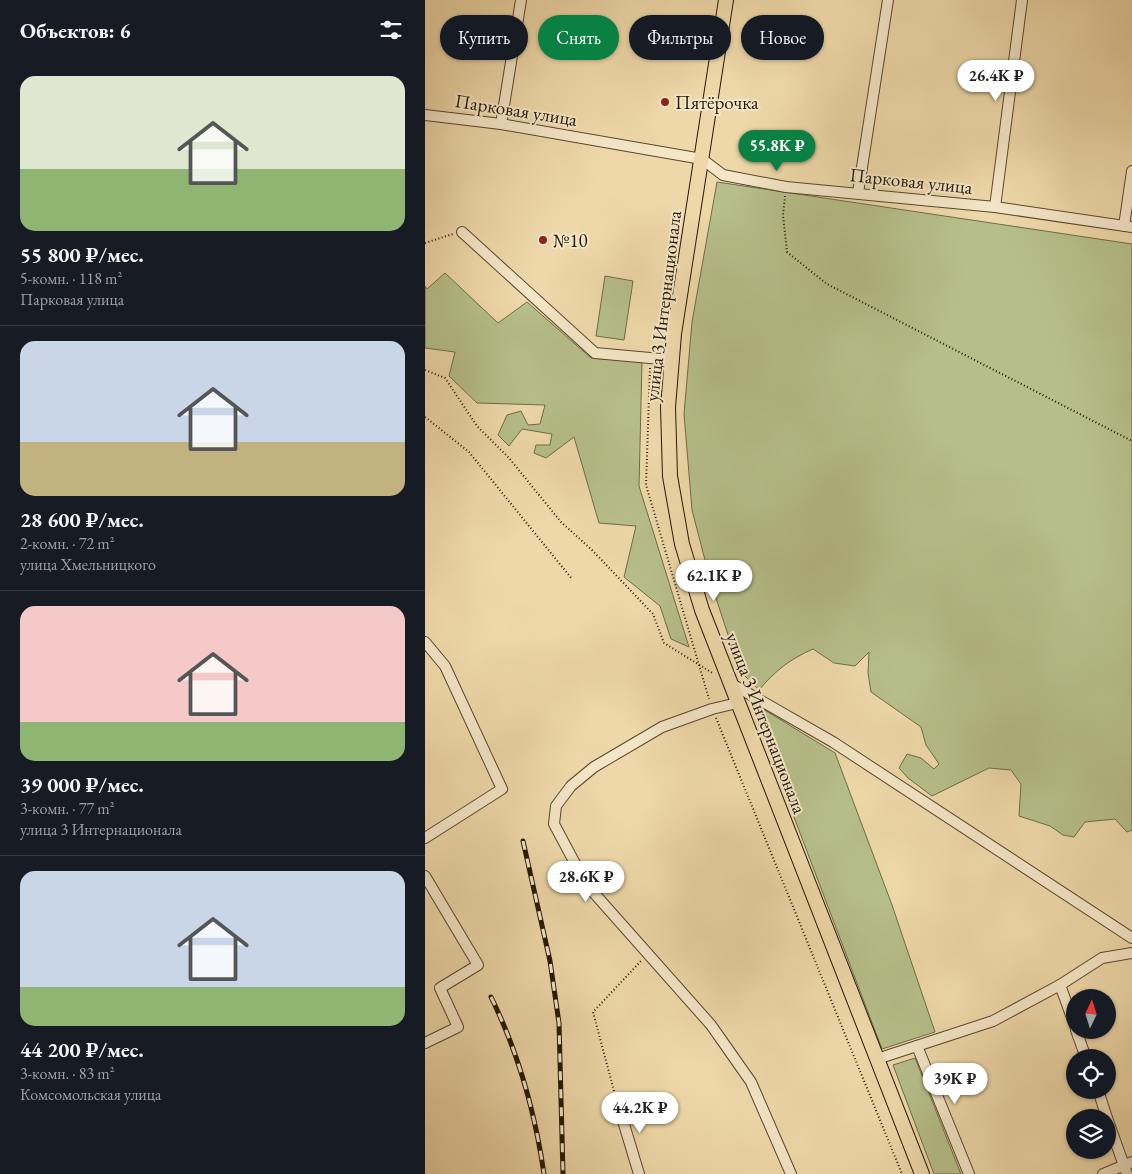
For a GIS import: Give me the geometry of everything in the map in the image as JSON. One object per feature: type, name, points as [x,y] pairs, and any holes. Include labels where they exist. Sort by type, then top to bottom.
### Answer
[{"type":"main road","name":"улица 3 Интернационала","points":[[726,0],[674,334],[668,407],[670,476],[682,544],[702,610],[922,1174]]},
{"type":"street","points":[[501,124],[521,0]]},
{"type":"street","points":[[858,193],[888,0]]},
{"type":"street","points":[[995,207],[1022,0]]},
{"type":"street","name":"Парковая улица","points":[[425,114],[501,124],[702,159],[723,175],[786,187],[995,207],[1128,227]]},
{"type":"street","points":[[1128,227],[1132,171]]},
{"type":"street","points":[[462,232],[595,353],[672,360]]},
{"type":"street","points":[[425,642],[445,666],[502,789],[425,838]]},
{"type":"street","points":[[729,682],[833,742],[1132,938]]},
{"type":"street","points":[[737,703],[712,709],[662,727],[618,752],[571,786],[556,806],[554,824],[585,884],[711,1025],[751,1082],[791,1174]]},
{"type":"street","points":[[425,876],[478,966],[440,988],[458,1027],[425,1043]]},
{"type":"street","points":[[877,1059],[993,1020],[1061,985],[1102,958],[1132,953]]},
{"type":"street","points":[[1061,985],[1066,1000]]},
{"type":"street","points":[[917,1046],[969,1174]]},
{"type":"street","points":[[617,1101],[639,1174]]},
{"type":"street","points":[[1103,1174],[1128,1167],[1116,1139]]},
{"type":"path","points":[[786,187],[783,215],[787,252],[827,284],[1132,441]]},
{"type":"path","points":[[425,243],[462,232]]},
{"type":"path","points":[[651,358],[646,484],[712,709],[902,1174]]},
{"type":"path","points":[[425,369],[445,378],[477,426],[509,458],[561,522],[592,550],[653,614],[664,643],[729,682]]},
{"type":"path","points":[[425,417],[469,452],[572,579]]},
{"type":"path","points":[[617,1101],[593,1012],[647,955]]},
{"type":"green space","points":[[717,182],[1132,244],[1132,830],[1127,832],[1115,819],[1085,822],[1074,837],[1063,835],[1050,826],[1019,816],[1021,784],[1011,770],[989,768],[932,796],[908,778],[899,768],[907,754],[921,758],[934,769],[939,764],[926,745],[921,727],[871,692],[868,673],[869,652],[855,666],[834,663],[813,649],[783,666],[759,690],[740,671],[711,583],[692,510],[684,414],[692,322]]},
{"type":"green space","points":[[445,273],[498,323],[527,302],[591,358],[642,362],[639,486],[689,647],[671,639],[660,606],[624,577],[636,526],[599,523],[574,437],[546,458],[534,453],[536,445],[550,445],[552,434],[522,429],[509,446],[498,435],[507,415],[521,411],[528,425],[540,424],[545,405],[477,403],[449,376],[455,352],[425,348],[425,286],[427,289]]},
{"type":"green space","points":[[605,276],[633,281],[624,340],[596,336]]},
{"type":"green space","points":[[750,701],[835,753],[892,905],[935,1032],[882,1049]]},
{"type":"green space","points":[[915,1058],[961,1174],[934,1174],[893,1065]]},
{"type":"railway","points":[[523,841],[550,961],[559,1023],[563,1174]]},
{"type":"railway","points":[[491,997],[501,1018],[524,1083],[536,1128],[544,1174]]},
{"type":"place","name":"Пятёрочка","points":[[665,102]]},
{"type":"place","name":"№10","points":[[543,240]]}]
